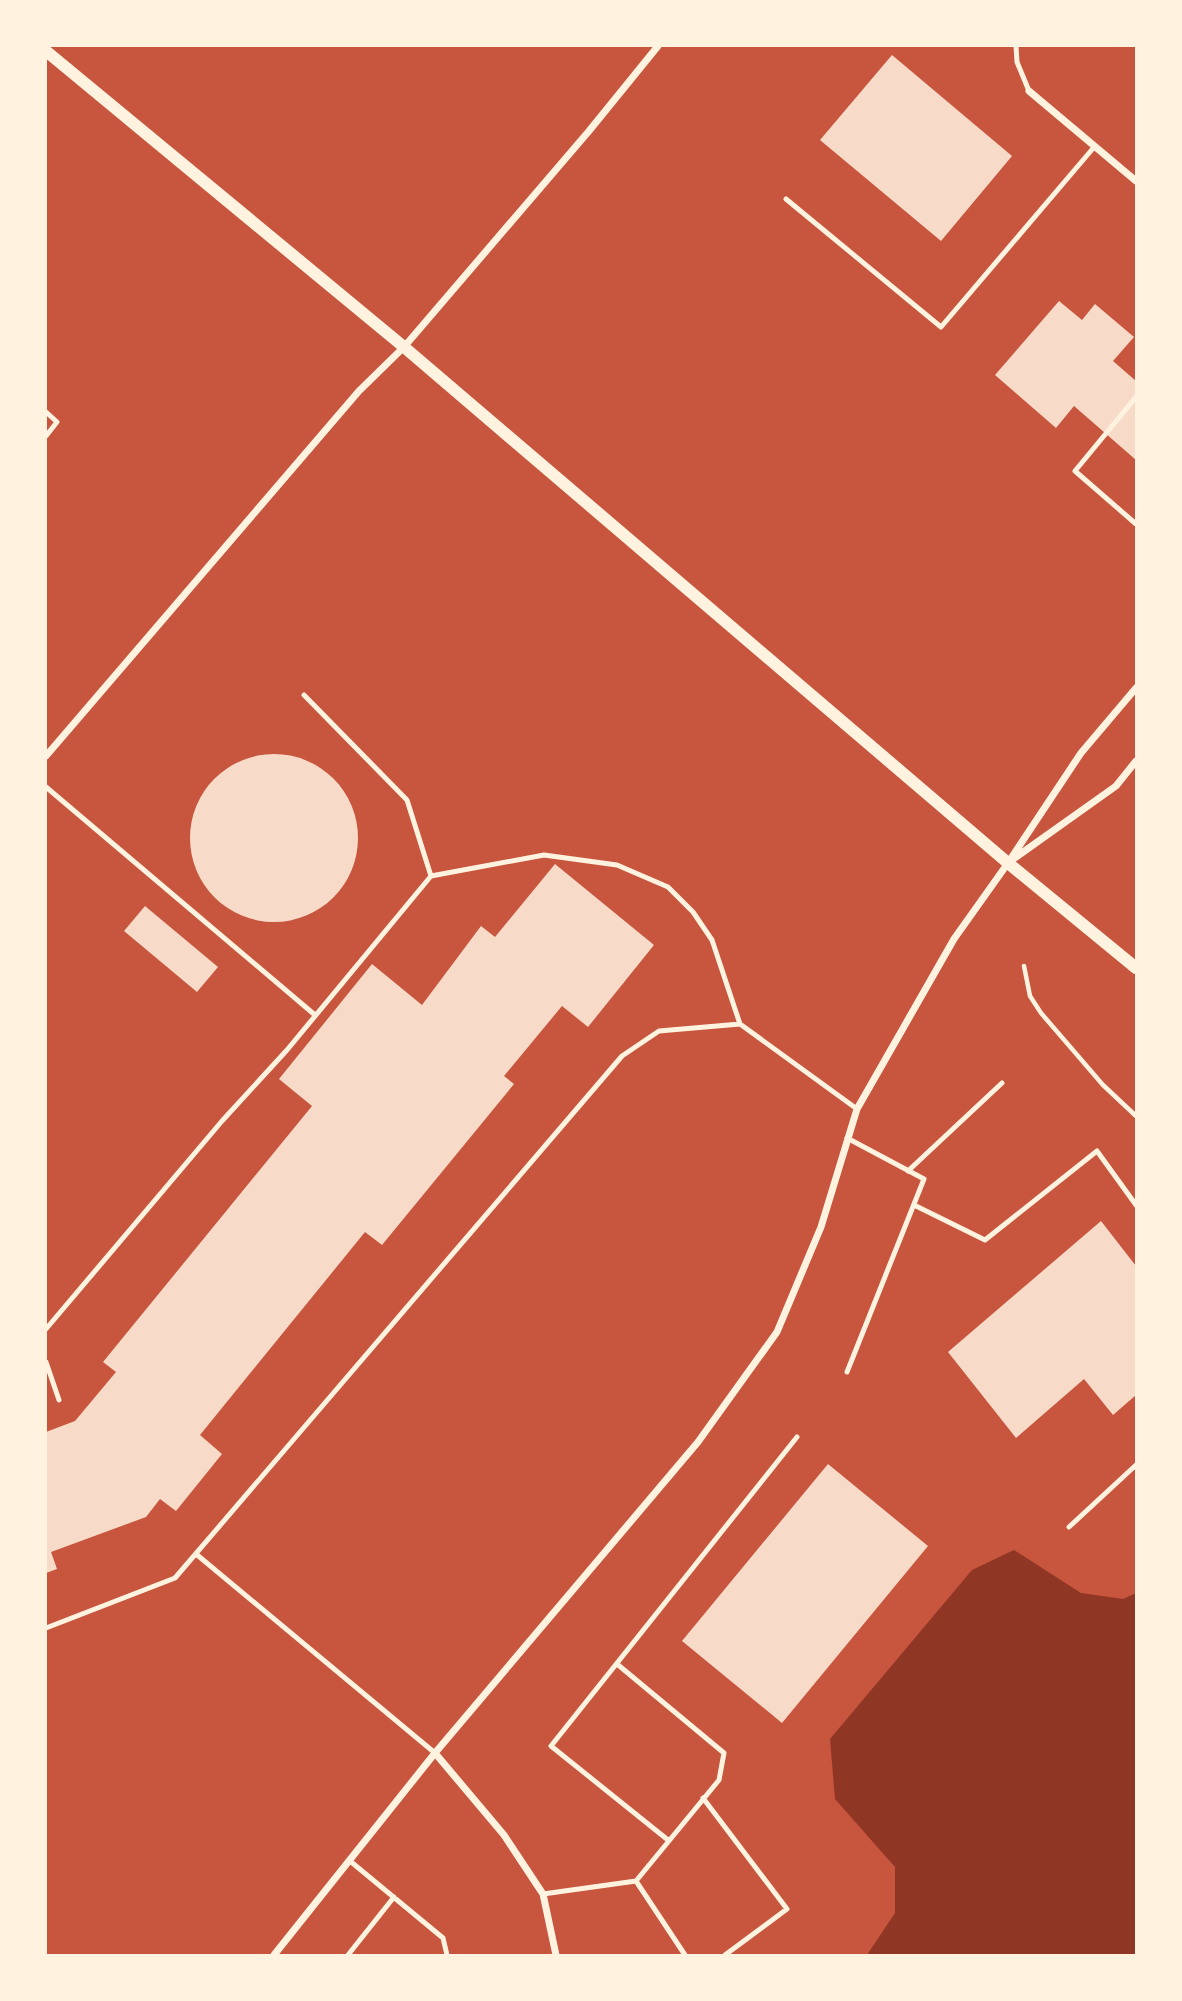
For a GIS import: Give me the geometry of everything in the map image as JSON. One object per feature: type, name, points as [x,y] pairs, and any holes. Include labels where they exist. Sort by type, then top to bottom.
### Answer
[{"type":"street","points":[[46,756],[349,401],[404,347],[658,46]]},
{"type":"street","points":[[46,51],[404,347],[1008,863],[1136,968]]},
{"type":"street","points":[[1029,91],[1136,181]]},
{"type":"street","points":[[274,1955],[435,1753],[698,1442],[777,1332],[821,1227],[857,1109],[954,939],[1081,753],[1136,688]]},
{"type":"street","points":[[1008,863],[1116,786],[1136,761]]},
{"type":"street","points":[[435,1753],[504,1835],[543,1894],[556,1955]]},
{"type":"lane","points":[[1016,46],[1017,62],[1029,91]]},
{"type":"lane","points":[[786,199],[941,327],[1096,146]]},
{"type":"lane","points":[[1136,397],[1075,471],[1136,524]]},
{"type":"lane","points":[[46,412],[57,422],[46,436]]},
{"type":"lane","points":[[304,695],[407,800],[431,876]]},
{"type":"lane","points":[[46,787],[315,1015]]},
{"type":"lane","points":[[46,1329],[222,1121],[287,1050],[431,876],[544,855],[617,865],[668,887],[693,912],[712,940],[740,1024],[857,1109]]},
{"type":"lane","points":[[46,1628],[175,1578],[622,1056],[659,1031],[740,1024]]},
{"type":"lane","points":[[908,1171],[1002,1083]]},
{"type":"lane","points":[[847,1138],[924,1180],[847,1372]]},
{"type":"lane","points":[[914,1205],[985,1240],[1097,1150],[1136,1205]]},
{"type":"lane","points":[[46,1362],[59,1400]]},
{"type":"lane","points":[[668,1840],[551,1746],[797,1437]]},
{"type":"lane","points":[[1069,1527],[1136,1465]]},
{"type":"lane","points":[[195,1555],[435,1753]]},
{"type":"lane","points":[[543,1894],[636,1881],[719,1780],[724,1753],[617,1664]]},
{"type":"lane","points":[[703,1798],[787,1909],[725,1955]]},
{"type":"lane","points":[[350,1861],[443,1938],[447,1955]]},
{"type":"lane","points":[[636,1881],[685,1955]]},
{"type":"lane","points":[[348,1955],[394,1897]]},
{"type":"path","points":[[1024,966],[1030,996],[1041,1013],[1103,1085],[1136,1116]]},
{"type":"shaded area","points":[[1014,1550],[1081,1593],[1123,1599],[1136,1593],[1136,1955],[867,1955],[895,1913],[895,1867],[835,1799],[830,1739],[972,1570]]},
{"type":"building","points":[[892,55],[1012,156],[941,241],[820,140]]},
{"type":"building","points":[[1059,301],[1082,320],[1095,304],[1134,337],[1113,361],[1136,381],[1136,460],[1074,406],[1056,428],[995,375]]},
{"type":"building","points":[[274,754],[306,761],[333,779],[351,806],[358,838],[351,870],[333,897],[306,915],[274,922],[242,915],[215,897],[197,870],[190,838],[197,806],[215,779],[242,761]]},
{"type":"building","points":[[555,864],[654,945],[588,1027],[562,1006],[504,1076],[514,1084],[382,1245],[365,1232],[200,1435],[222,1454],[176,1511],[160,1499],[146,1517],[51,1552],[57,1569],[46,1573],[46,1432],[75,1421],[116,1372],[103,1362],[312,1106],[279,1079],[372,964],[422,1005],[481,926],[495,937]]},
{"type":"building","points":[[145,906],[218,967],[197,992],[124,931]]},
{"type":"building","points":[[1101,1221],[1136,1266],[1136,1395],[1113,1415],[1084,1379],[1016,1438],[948,1352]]},
{"type":"building","points":[[828,1464],[928,1546],[782,1723],[682,1641]]}]
